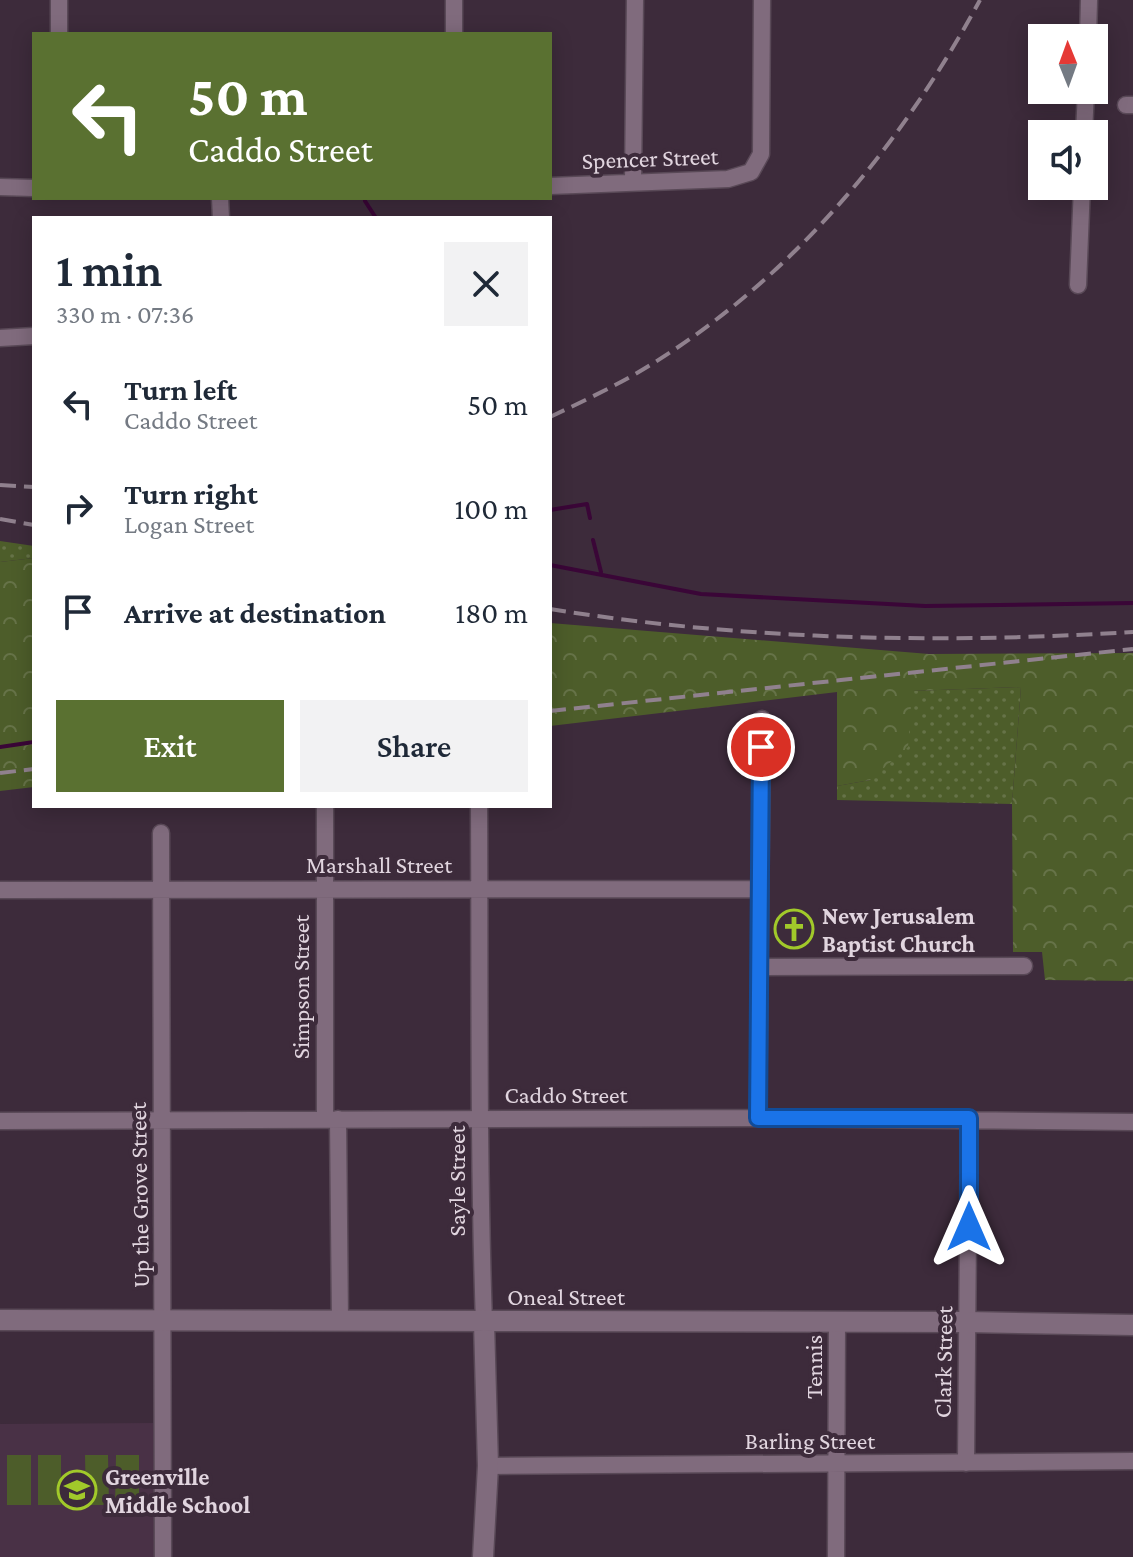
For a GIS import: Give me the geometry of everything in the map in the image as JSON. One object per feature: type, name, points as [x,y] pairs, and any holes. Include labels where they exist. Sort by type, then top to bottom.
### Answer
[{"type":"street","points":[[59,0],[59,32]]},
{"type":"street","points":[[454,0],[454,32]]},
{"type":"street","points":[[633,182],[635,0]]},
{"type":"street","name":"Spencer Street","points":[[552,186],[728,179],[751,172],[759,162],[763,130],[762,0]]},
{"type":"street","points":[[1088,24],[1089,0]]},
{"type":"street","points":[[0,187],[32,188]]},
{"type":"street","points":[[1078,285],[1081,200]]},
{"type":"street","points":[[0,338],[32,336]]},
{"type":"street","points":[[758,1118],[762,719]]},
{"type":"street","name":"Simpson Street","points":[[325,808],[323,888],[340,1322]]},
{"type":"street","name":"Sayle Street","points":[[479,808],[483,1119],[480,1194],[488,1466],[483,1557]]},
{"type":"street","name":"Up the Grove Street","points":[[161,833],[163,1557]]},
{"type":"street","name":"Marshall Street","points":[[0,890],[759,889]]},
{"type":"street","points":[[760,967],[1024,966]]},
{"type":"street","name":"Caddo Street","points":[[0,1121],[969,1118],[1133,1122]]},
{"type":"street","name":"Clark Street","points":[[966,1463],[969,1118]]},
{"type":"street","name":"Oneal Street","points":[[0,1320],[1133,1325]]},
{"type":"street","name":"Tennis","points":[[836,1557],[837,1322]]},
{"type":"street","name":"Barling Street","points":[[488,1466],[1133,1461]]},
{"type":"shaded area","name":"Greenville Middle School","points":[[153,1423],[154,1557],[0,1557],[0,1424]]},
{"type":"green space","points":[[0,541],[32,546],[32,558],[0,562]]},
{"type":"green space","points":[[32,558],[32,787],[0,791],[0,562]]},
{"type":"green space","points":[[552,623],[929,654],[1133,653],[1133,981],[1045,980],[1042,952],[1013,952],[1012,804],[1021,687],[912,691],[908,747],[870,780],[837,786],[837,692],[552,726]]},
{"type":"green space","points":[[1021,687],[1012,804],[837,800],[837,786],[870,780],[911,691]]},
{"type":"green space","points":[[7,1455],[31,1455],[31,1505],[7,1505]]},
{"type":"green space","points":[[38,1455],[61,1455],[61,1505],[38,1505]]},
{"type":"green space","points":[[85,1455],[108,1455],[109,1505],[86,1505]]},
{"type":"green space","points":[[116,1455],[139,1455],[139,1505],[115,1505]]},
{"type":"waterway","points":[[365,201],[375,216]]},
{"type":"waterway","points":[[552,510],[587,504],[590,518]]},
{"type":"waterway","points":[[593,540],[601,572]]},
{"type":"waterway","points":[[552,565],[701,594],[925,606],[1133,603]]},
{"type":"waterway","points":[[0,747],[32,742]]},
{"type":"railway","points":[[552,416],[632,376],[687,341],[739,302],[787,259],[832,212],[912,111],[980,0]]},
{"type":"railway","points":[[0,485],[32,487]]},
{"type":"railway","points":[[0,519],[32,525]]},
{"type":"railway","points":[[552,609],[695,627],[841,637],[987,638],[1133,632]]},
{"type":"railway","points":[[552,711],[1133,649]]},
{"type":"railway","points":[[0,773],[32,769]]},
{"type":"place","name":"New Jerusalem Baptist Church","points":[[794,929]]},
{"type":"place","name":"Greenville Middle School","points":[[77,1490]]},
{"type":"route","points":[[761,747],[758,1118],[969,1118],[969,1227]]}]
